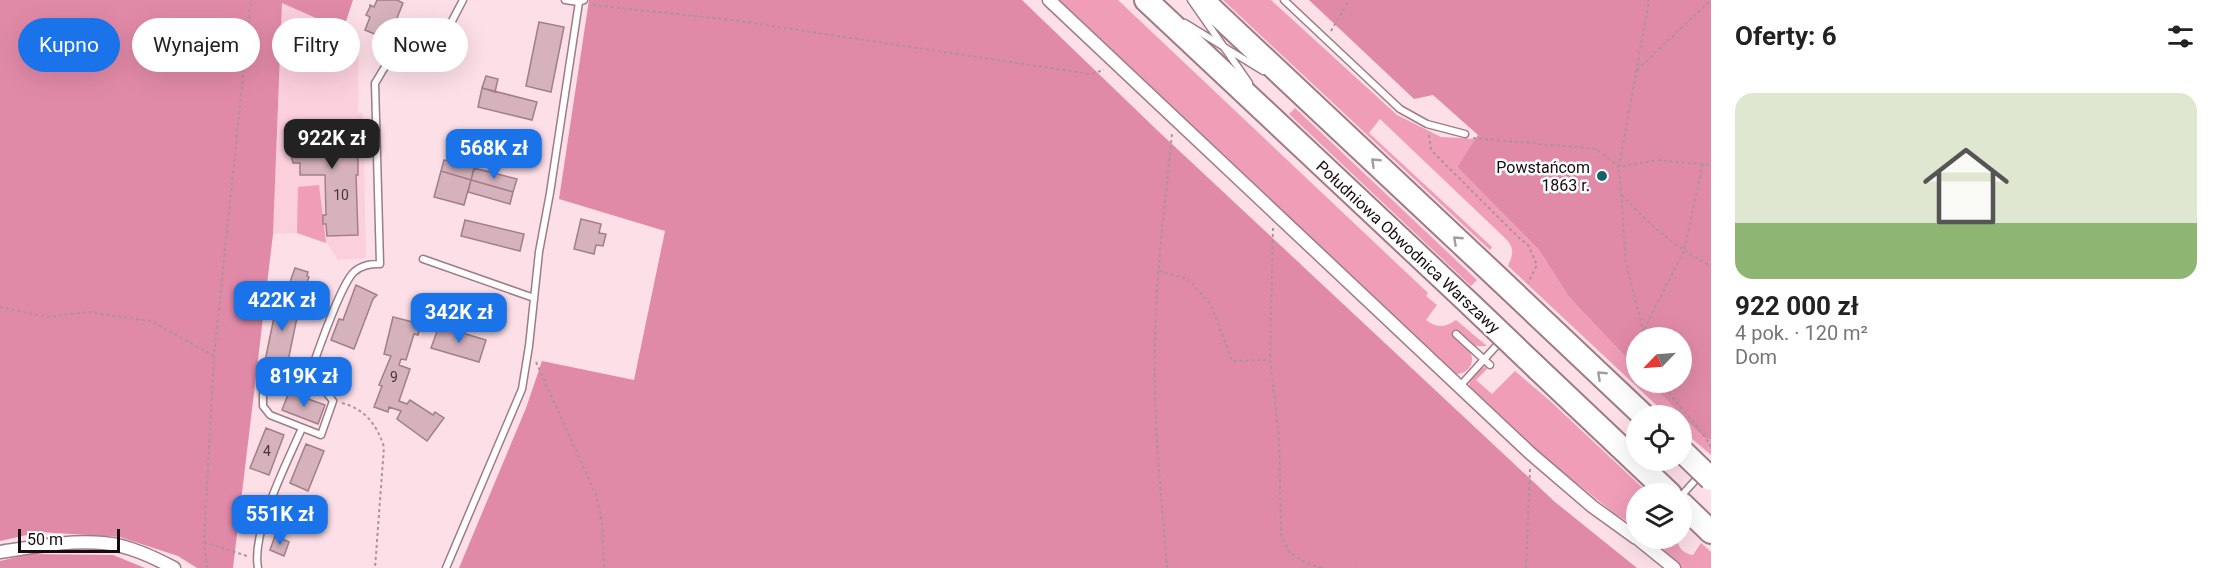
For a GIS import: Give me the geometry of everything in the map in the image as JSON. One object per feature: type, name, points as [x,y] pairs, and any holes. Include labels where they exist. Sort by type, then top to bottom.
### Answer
[{"type":"highway","name":"Południowa Obwodnica Warszawy","points":[[1146,0],[1658,483]]},
{"type":"highway","points":[[1202,0],[1632,405]]},
{"type":"highway","points":[[1692,461],[1711,479]]},
{"type":"highway","points":[[1692,514],[1711,532]]},
{"type":"street","points":[[1049,0],[1530,453],[1593,507],[1626,530]]},
{"type":"street","points":[[0,552],[58,544],[105,543],[153,556],[174,568]]},
{"type":"street","points":[[1651,549],[1674,568]]},
{"type":"lane","points":[[309,376],[347,280],[361,267],[380,264],[375,83],[387,66],[402,58],[434,49],[440,45],[463,0]]},
{"type":"lane","points":[[446,568],[522,389],[539,252],[581,1],[565,0]]},
{"type":"lane","points":[[1146,0],[1305,96]]},
{"type":"lane","points":[[1191,0],[1251,85]]},
{"type":"lane","points":[[1284,0],[1400,109],[1427,124],[1465,134]]},
{"type":"lane","points":[[1257,95],[1277,124]]},
{"type":"lane","points":[[423,259],[534,298]]},
{"type":"lane","points":[[1456,334],[1490,365]]},
{"type":"lane","points":[[1459,387],[1498,345]]},
{"type":"lane","points":[[309,376],[333,401],[321,435],[270,415],[263,406],[262,400],[265,389],[273,382],[309,376]]},
{"type":"lane","points":[[258,568],[256,547],[265,517],[302,428]]},
{"type":"lane","points":[[1692,484],[1711,464]]},
{"type":"path","points":[[207,568],[204,542],[214,356],[251,0]]},
{"type":"path","points":[[1326,39],[1349,0]]},
{"type":"path","points":[[1643,327],[1626,263],[1619,166],[1649,0]]},
{"type":"path","points":[[581,1],[732,20],[1090,74],[1118,65]]},
{"type":"path","points":[[1636,71],[1709,1]]},
{"type":"path","points":[[1167,568],[1155,419],[1155,344],[1159,271],[1174,117]]},
{"type":"path","points":[[1427,124],[1431,150],[1518,237],[1528,244],[1537,265],[1527,285]]},
{"type":"path","points":[[1465,134],[1476,139],[1596,148],[1619,166],[1657,160],[1711,165]]},
{"type":"path","points":[[1646,327],[1684,251],[1702,163]]},
{"type":"path","points":[[1621,194],[1653,228],[1684,251],[1711,266]]},
{"type":"path","points":[[1274,210],[1270,360],[1280,436],[1281,534],[1289,552],[1306,563],[1322,568]]},
{"type":"path","points":[[1159,271],[1188,279],[1211,305],[1232,361],[1270,360]]},
{"type":"path","points":[[0,307],[47,318],[88,312],[151,321],[214,356]]},
{"type":"path","points":[[529,346],[596,495],[602,521],[604,568]]},
{"type":"path","points":[[1670,393],[1684,413],[1704,432],[1711,447]]},
{"type":"path","points":[[333,401],[359,409],[367,416],[380,435],[384,447],[375,568]]},
{"type":"path","points":[[1526,568],[1530,453]]},
{"type":"path","points":[[204,542],[256,558]]},
{"type":"shaded area","points":[[0,0],[353,0],[347,18],[316,18],[282,3],[281,18],[272,18],[272,72],[279,72],[273,234],[233,568],[197,568],[178,556],[120,537],[40,532],[0,541]]},
{"type":"shaded area","points":[[589,0],[1022,0],[1157,130],[1555,502],[1637,568],[459,568],[526,408],[542,361],[634,380],[665,231],[559,199]]},
{"type":"shaded area","points":[[1059,0],[1118,0],[1428,293],[1426,296],[1437,305],[1426,320],[1441,326],[1456,320],[1487,346],[1475,346],[1458,332],[1455,335],[1468,348],[1472,359],[1470,367],[1460,374],[1455,374],[1299,230]]},
{"type":"shaded area","points":[[1223,0],[1271,0],[1397,115],[1441,137],[1476,139],[1457,167],[1539,250],[1569,297],[1626,357],[1626,377],[1508,266],[1512,252],[1506,239],[1380,119],[1369,133],[1492,247],[1490,250]]},
{"type":"shaded area","points":[[1309,0],[1711,0],[1711,440],[1703,437],[1692,426],[1692,405],[1672,405],[1660,393],[1692,393],[1692,327],[1626,327],[1626,357],[1569,297],[1539,250],[1457,167],[1478,135],[1433,95],[1414,99]]},
{"type":"shaded area","points":[[282,3],[316,18],[281,18]]},
{"type":"shaded area","points":[[279,72],[359,72],[358,113],[363,113],[366,258],[338,260],[326,242],[297,233],[273,234]]},
{"type":"shaded area","points":[[1295,108],[1477,280],[1471,286],[1289,114]]},
{"type":"shaded area","points":[[319,185],[326,243],[297,233],[298,187]]},
{"type":"shaded area","points":[[1485,367],[1487,369],[1476,380],[1492,394],[1515,371],[1637,483],[1626,483],[1626,521],[1534,449],[1470,391],[1469,383],[1477,371]]},
{"type":"shaded area","points":[[1644,393],[1660,393],[1672,405],[1656,405]]},
{"type":"shaded area","points":[[1692,426],[1703,437],[1711,440],[1711,455],[1692,439]]},
{"type":"shaded area","points":[[1701,543],[1711,552],[1711,568],[1682,568],[1660,549],[1681,549],[1693,555]]},
{"type":"shaded area","points":[[30,554],[113,555],[145,568],[0,568],[0,561]]},
{"type":"building","points":[[377,0],[397,0],[403,3],[397,18],[372,18],[372,33],[365,30],[370,17],[366,15],[370,5],[374,7]]},
{"type":"building","points":[[539,22],[564,27],[551,92],[526,86]]},
{"type":"building","points":[[486,76],[498,79],[495,92],[482,88]]},
{"type":"building","points":[[482,88],[537,102],[532,120],[478,107]]},
{"type":"building","points":[[357,123],[357,141],[360,141],[361,157],[358,157],[358,175],[356,175],[358,235],[327,236],[326,224],[323,224],[323,215],[326,215],[325,175],[300,175],[300,163],[293,163],[290,150],[292,137],[299,137],[299,125]]},
{"type":"building","points":[[486,133],[526,142],[520,167],[480,157]]},
{"type":"building","points":[[444,160],[475,166],[471,180],[441,171]]},
{"type":"building","points":[[474,168],[517,179],[513,192],[471,180]]},
{"type":"building","points":[[441,171],[471,180],[464,205],[434,197]]},
{"type":"building","points":[[471,180],[513,192],[510,204],[468,192]]},
{"type":"building","points":[[581,219],[601,224],[599,233],[606,234],[603,246],[596,245],[594,254],[574,249]]},
{"type":"building","points":[[465,220],[524,234],[520,251],[461,236]]},
{"type":"building","points":[[295,268],[308,272],[309,277],[305,287],[290,282]]},
{"type":"building","points":[[356,285],[377,295],[373,299],[354,349],[331,340],[339,319],[343,320]]},
{"type":"building","points":[[278,298],[300,303],[287,366],[265,361]]},
{"type":"building","points":[[393,317],[421,324],[418,335],[414,334],[406,360],[401,359],[399,365],[410,369],[399,401],[407,404],[410,400],[433,415],[435,412],[444,418],[427,441],[397,419],[401,411],[389,407],[388,412],[374,407],[382,386],[379,385],[391,356],[384,354]]},
{"type":"building","points":[[439,326],[486,340],[479,362],[431,348]]},
{"type":"building","points":[[289,392],[325,405],[318,424],[282,410]]},
{"type":"building","points":[[266,428],[284,435],[269,475],[250,468]]},
{"type":"building","points":[[306,444],[324,451],[308,491],[290,483]]},
{"type":"building","points":[[275,536],[289,542],[284,556],[270,550]]},
{"type":"place","name":"Powstańcom 1863 r.","points":[[1602,176]]}]
